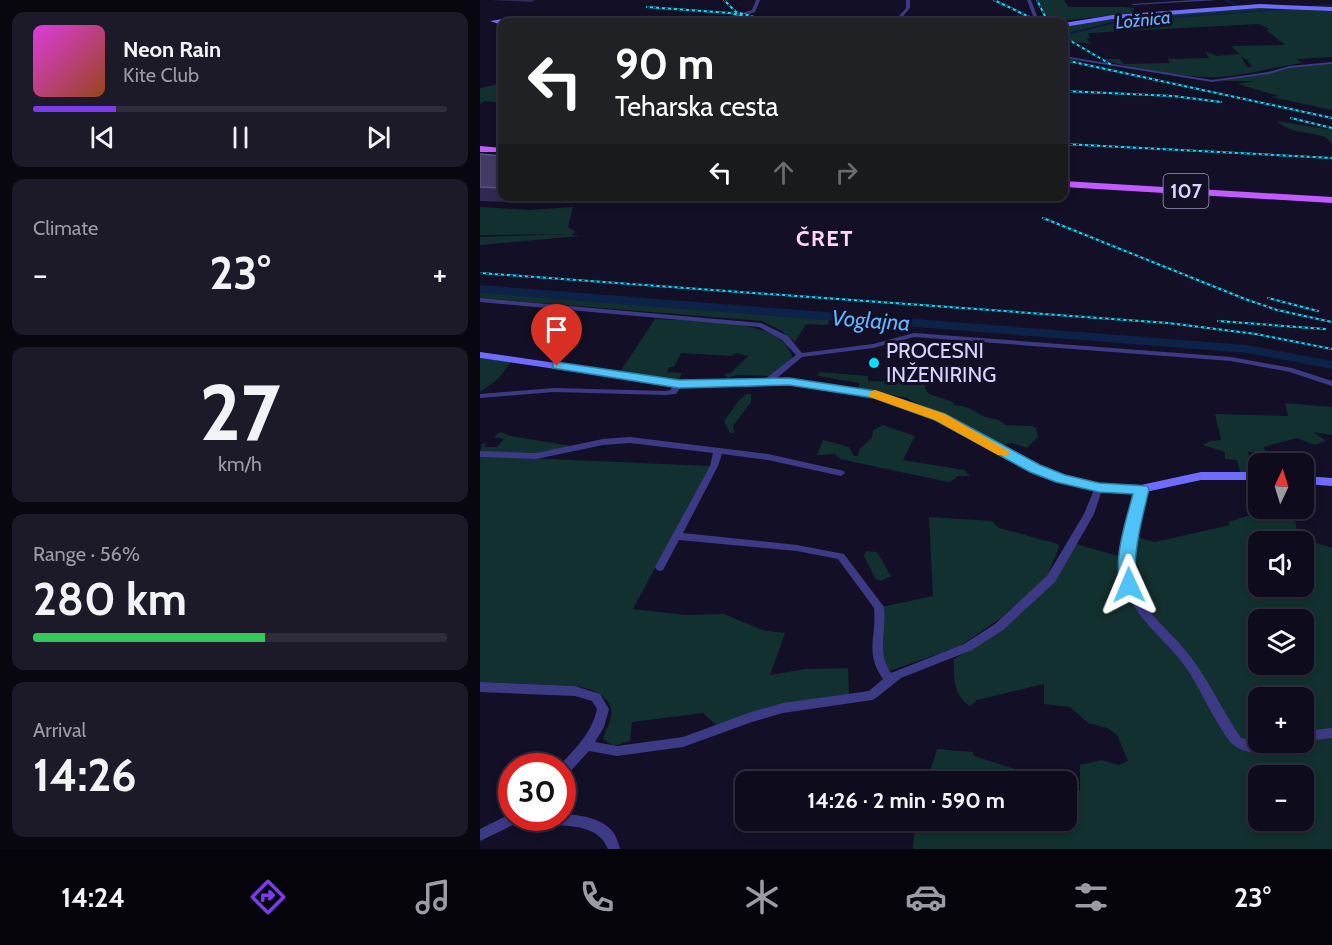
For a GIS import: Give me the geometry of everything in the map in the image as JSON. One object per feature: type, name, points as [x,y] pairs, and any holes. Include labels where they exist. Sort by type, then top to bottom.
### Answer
[{"type":"main road","points":[[480,149],[498,150]]},
{"type":"main road","name":"107","points":[[1068,184],[1332,200]]},
{"type":"street","points":[[733,18],[754,11],[758,0]]},
{"type":"street","points":[[899,18],[908,8],[908,0]]},
{"type":"street","points":[[1029,0],[1034,18]]},
{"type":"street","points":[[1143,15],[1133,4],[1216,0]]},
{"type":"street","points":[[1068,24],[1143,15],[1239,7],[1301,6],[1332,9]]},
{"type":"street","points":[[481,18],[498,20]]},
{"type":"street","points":[[1068,58],[1203,81],[1269,73],[1289,67],[1332,63]]},
{"type":"street","points":[[480,300],[761,325],[786,338],[800,355]]},
{"type":"street","points":[[768,381],[800,355],[873,345],[914,335],[1231,359],[1292,370],[1332,384]]},
{"type":"street","points":[[480,355],[679,384],[768,381],[849,389],[900,402],[940,417],[1035,468],[1099,488],[1141,489],[1201,476],[1248,476]]},
{"type":"street","points":[[480,396],[555,390],[666,393],[672,392],[679,384]]},
{"type":"street","points":[[480,454],[536,456],[603,442],[630,440],[768,457],[841,473]]},
{"type":"street","points":[[660,567],[714,466],[718,452]]},
{"type":"street","points":[[1314,481],[1332,482]]},
{"type":"street","points":[[586,745],[616,751],[683,742],[783,708],[872,695],[890,680],[969,647],[999,627],[1051,579],[1089,514],[1099,488]]},
{"type":"street","points":[[1141,489],[1130,535],[1126,569],[1129,585],[1135,597],[1186,659],[1237,742],[1248,747]]},
{"type":"street","points":[[676,536],[797,548],[841,556],[879,607],[875,651],[878,662],[890,680]]},
{"type":"street","points":[[480,687],[575,691],[596,697],[601,703],[602,716],[586,745],[576,756]]},
{"type":"street","points":[[1314,735],[1332,733]]},
{"type":"street","points":[[576,822],[594,824],[607,834],[614,849]]},
{"type":"street","points":[[480,836],[498,826]]},
{"type":"green space","points":[[1039,0],[1064,0],[1068,7],[1133,8],[1135,13],[1068,20],[1068,18],[1048,18]]},
{"type":"green space","points":[[1263,7],[1332,10],[1332,57],[1296,59],[1302,63],[1218,77],[1160,72],[1102,59],[1119,59],[1125,64],[1170,63],[1168,59],[1209,58],[1205,51],[1216,56],[1240,54],[1231,46],[1285,45],[1266,30],[1270,29],[1258,24],[1088,33],[1090,38],[1087,39],[1090,44],[1068,38],[1068,34],[1125,21],[1183,17],[1117,21],[1068,33],[1068,25],[1092,21]],"holes":[[[1240,55],[1250,60],[1247,61],[1253,67],[1247,67]]]},
{"type":"green space","points":[[1332,64],[1332,110],[1271,97],[1279,96],[1238,84],[1254,81],[1222,81],[1292,67]]},
{"type":"green space","points":[[498,85],[498,103],[485,101],[480,104],[480,88]]},
{"type":"green space","points":[[1277,121],[1332,130],[1332,144],[1322,136],[1291,130]]},
{"type":"green space","points":[[480,207],[530,210],[573,207],[568,227],[575,232],[572,235],[580,236],[480,245],[480,237],[572,234],[480,235]]},
{"type":"green space","points":[[480,292],[829,319],[828,325],[806,324],[795,342],[782,331],[762,321],[480,298]]},
{"type":"green space","points":[[655,319],[711,321],[753,328],[770,334],[784,343],[792,356],[791,360],[770,376],[737,375],[727,378],[724,374],[731,373],[748,356],[736,353],[732,356],[681,353],[674,367],[669,367],[667,372],[682,373],[679,380],[620,372]]},
{"type":"green space","points":[[480,358],[511,362],[499,378],[480,392]]},
{"type":"green space","points":[[819,372],[868,376],[868,381],[926,383],[925,389],[929,394],[1006,425],[1032,426],[1036,428],[1038,437],[1027,448],[1012,443],[1000,446],[948,415],[926,409],[907,398],[858,388],[860,383],[817,376]]},
{"type":"green space","points":[[751,394],[751,402],[733,426],[734,433],[730,433],[724,421],[740,399]]},
{"type":"green space","points":[[1285,403],[1332,407],[1332,435],[1313,432],[1326,441],[1315,445],[1297,438],[1264,447],[1266,453],[1248,452],[1248,472],[1240,472],[1237,460],[1225,459],[1225,452],[1203,445],[1210,441],[1221,440],[1215,414],[1288,416]]},
{"type":"green space","points":[[883,425],[915,436],[903,460],[964,470],[970,476],[958,476],[950,482],[840,459],[835,454],[817,455],[823,440],[849,447],[854,456],[858,456],[860,448],[872,438],[873,430]]},
{"type":"green space","points":[[500,432],[510,436],[572,446],[537,453],[480,452],[482,444],[487,443],[484,447],[497,447],[504,439],[494,437]]},
{"type":"green space","points":[[480,456],[710,466],[633,609],[686,615],[724,614],[762,630],[785,633],[770,675],[806,669],[848,668],[849,694],[749,714],[717,726],[703,713],[632,722],[630,741],[614,746],[603,739],[610,721],[610,706],[603,696],[591,690],[577,686],[480,682]]},
{"type":"green space","points":[[1248,516],[1248,519],[1295,519],[1297,531],[1248,531],[1248,597],[1314,597],[1314,542],[1332,548],[1332,730],[1314,733],[1314,687],[1248,687],[1248,742],[1240,742],[1131,584],[1133,536],[1155,542],[1230,525],[1228,522]]},
{"type":"green space","points":[[929,517],[992,521],[999,528],[1058,544],[1059,547],[1047,577],[1001,618],[960,646],[890,671],[881,661],[881,607],[933,596]]},
{"type":"green space","points":[[1073,543],[1125,558],[1125,581],[1185,662],[1236,746],[1248,750],[1248,753],[1314,753],[1314,737],[1332,736],[1332,849],[913,849],[914,831],[1077,831],[1077,790],[1080,791],[1080,765],[1101,760],[1119,765],[1128,761],[1117,735],[1107,728],[1088,723],[1070,707],[1044,704],[1044,684],[977,700],[970,706],[965,702],[958,692],[954,679],[954,659],[999,632],[1047,589]]},
{"type":"green space","points":[[866,551],[877,552],[891,576],[881,581],[875,578],[864,556]]},
{"type":"green space","points":[[937,749],[973,752],[974,756],[1021,771],[930,771]]},
{"type":"building","points":[[480,154],[498,156],[498,188],[480,187]]},
{"type":"waterway","points":[[1226,0],[1239,7]]},
{"type":"waterway","name":"Ložnica","points":[[1314,6],[1332,5]]},
{"type":"waterway","name":"Ložnica","points":[[1068,34],[1124,21],[1284,9]]},
{"type":"waterway","name":"Voglajna","points":[[480,289],[1247,349],[1332,365]]},
{"type":"railway","points":[[724,0],[736,12],[758,18]]},
{"type":"railway","points":[[994,0],[1032,18]]},
{"type":"railway","points":[[1037,0],[1046,18]]},
{"type":"railway","points":[[647,7],[730,13],[755,18]]},
{"type":"railway","points":[[1068,39],[1110,64]]},
{"type":"railway","points":[[1068,61],[1332,118]]},
{"type":"railway","points":[[1068,91],[1173,96],[1221,102]]},
{"type":"railway","points":[[1291,118],[1332,128]]},
{"type":"railway","points":[[1068,144],[1332,158]]},
{"type":"railway","points":[[1043,218],[1245,299],[1277,310],[1332,322]]},
{"type":"railway","points":[[480,273],[1168,323],[1256,334],[1332,349]]},
{"type":"railway","points":[[1268,298],[1318,311]]},
{"type":"railway","points":[[1218,321],[1325,329]]},
{"type":"slow traffic","points":[[875,394],[940,417],[1003,452]]},
{"type":"place","name":"PROCESNI INŽENIRING","points":[[874,363]]},
{"type":"district","name":"ČRET","points":[[825,238]]},
{"type":"route","points":[[557,366],[679,384],[789,382],[819,384],[876,394],[940,417],[1035,468],[1062,478],[1099,488],[1141,489],[1130,535],[1126,569],[1129,585]]}]
